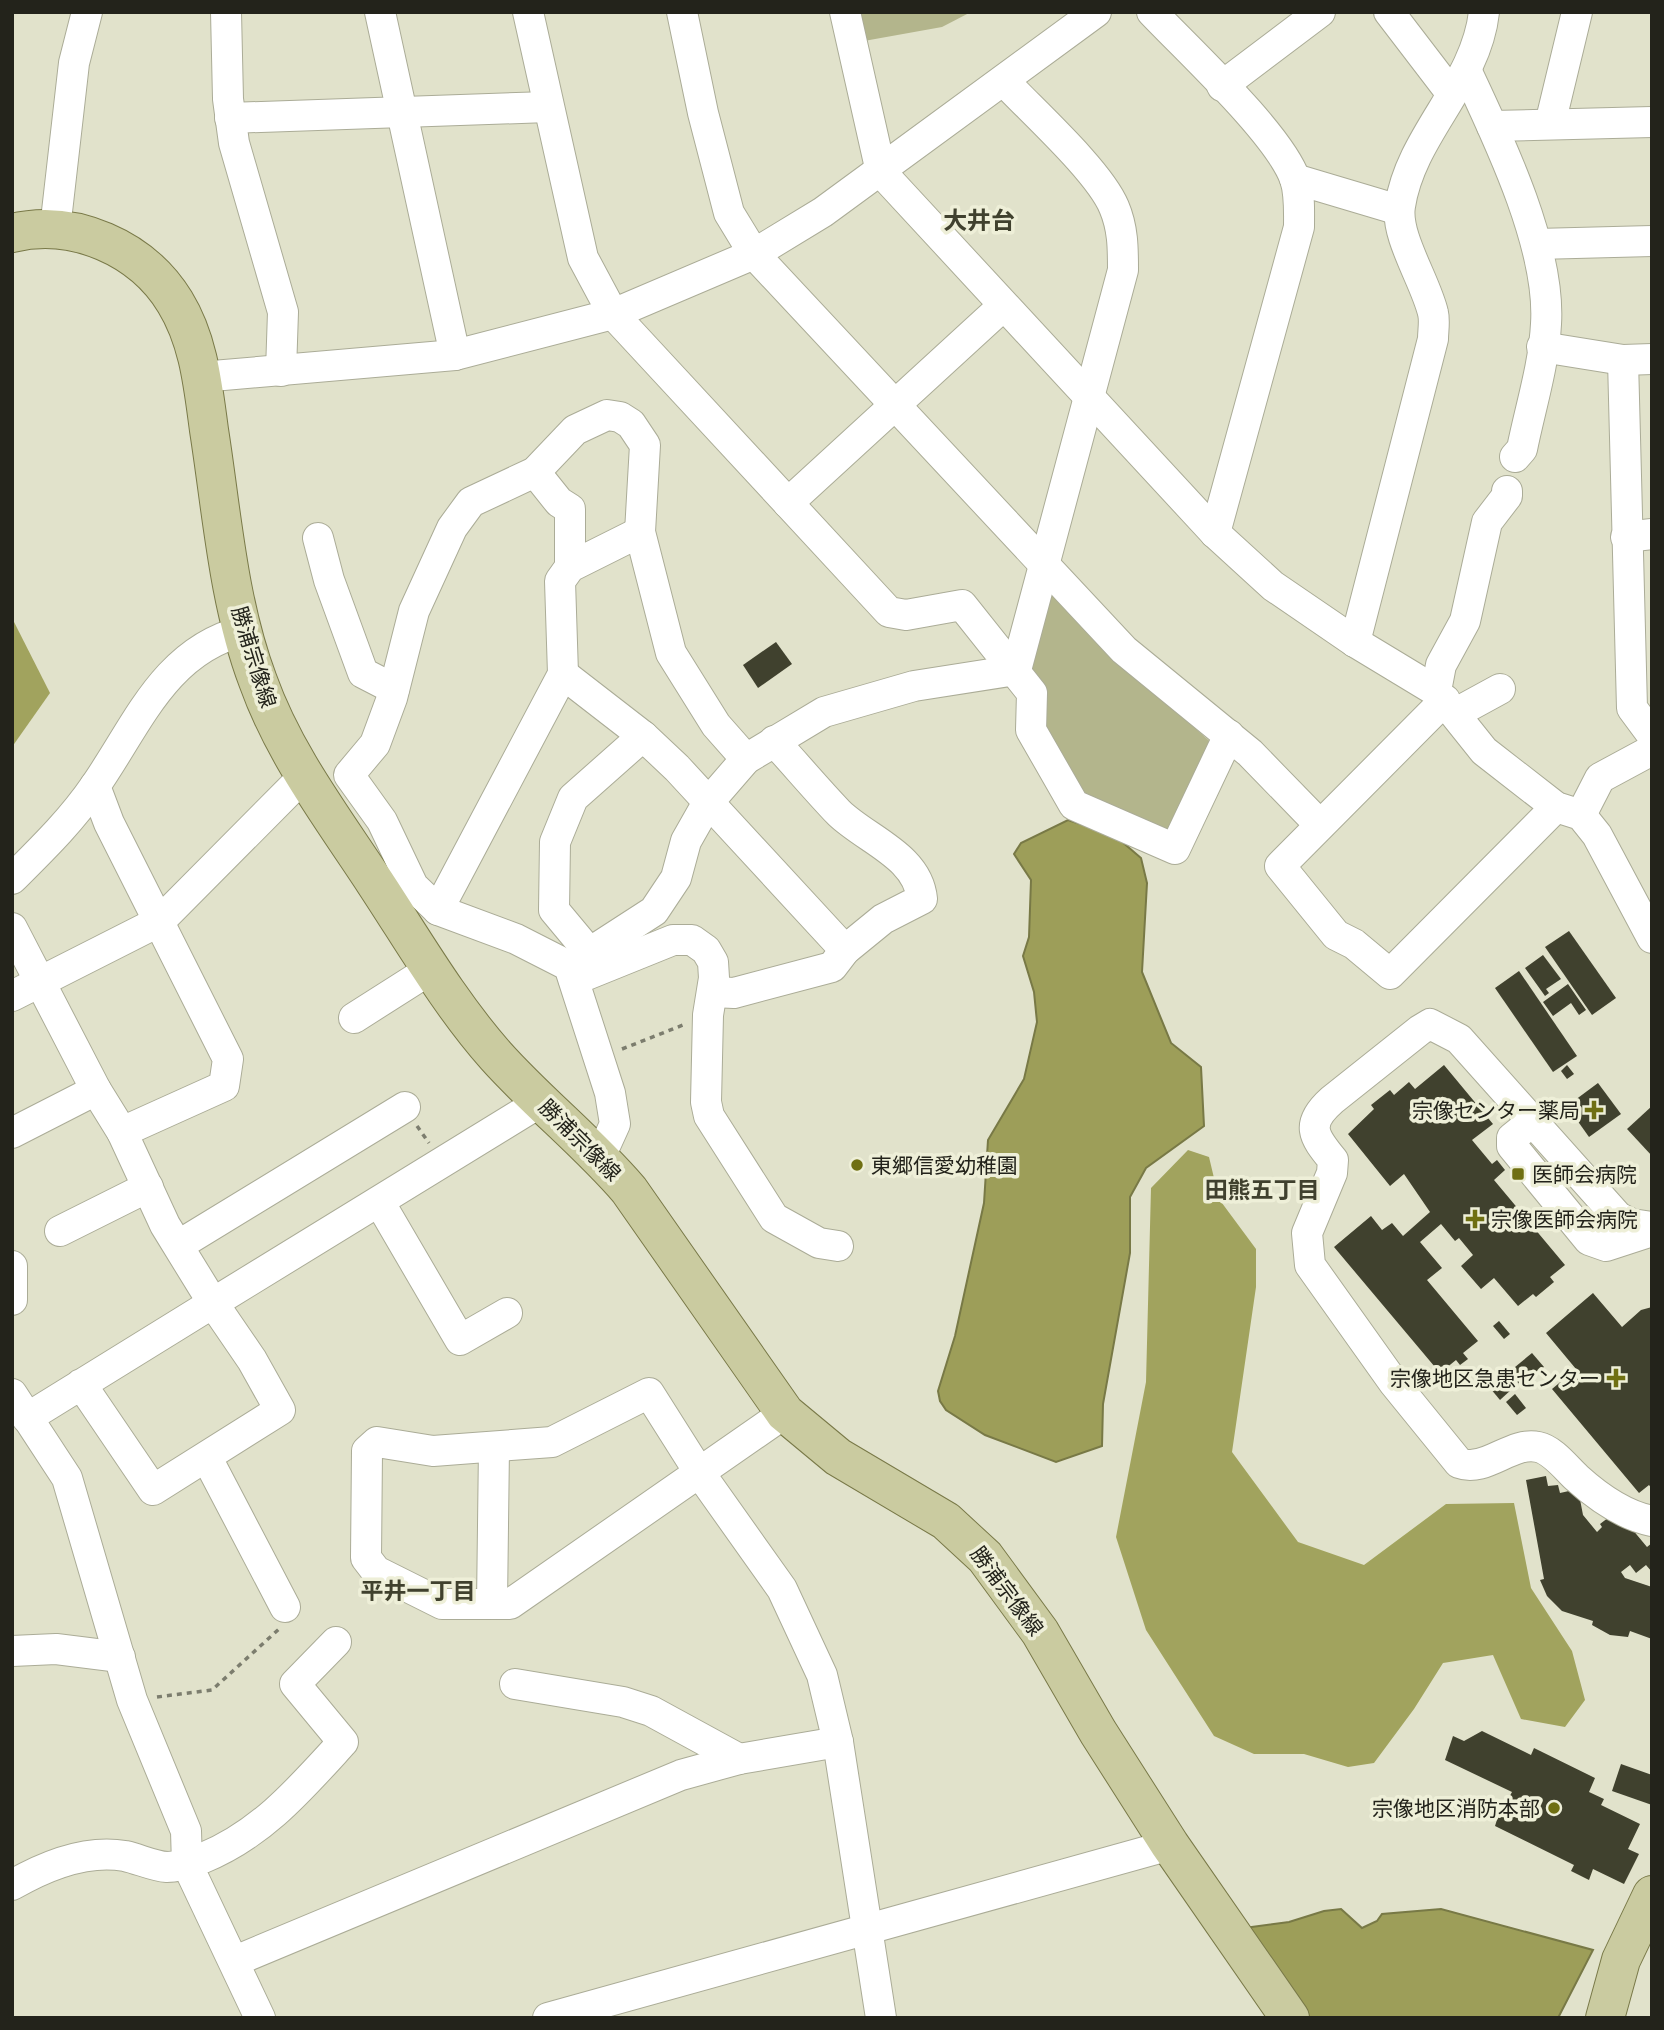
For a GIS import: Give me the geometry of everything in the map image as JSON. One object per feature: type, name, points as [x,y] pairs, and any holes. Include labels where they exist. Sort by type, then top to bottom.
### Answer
[{"type":"main road","name":"勝浦宗像線","points":[[12,233],[55,229],[89,236],[114,245],[157,278],[187,324],[201,377],[232,580],[243,631],[262,693],[279,732],[305,775],[431,969],[496,1057],[600,1157],[657,1226],[785,1413],[838,1457],[946,1521],[985,1557],[1040,1632],[1098,1732],[1170,1845],[1290,2018]]},
{"type":"main road","points":[[1605,2018],[1621,1960],[1652,1895]]},
{"type":"street","points":[[55,229],[74,64],[87,12]]},
{"type":"street","points":[[226,12],[230,118],[234,143],[283,312],[281,370]]},
{"type":"street","points":[[380,12],[455,355]]},
{"type":"street","points":[[528,12],[583,258],[613,314],[889,611],[906,615],[962,605],[1032,693],[1031,730],[1074,805],[1175,849],[1229,735]]},
{"type":"street","points":[[682,12],[703,113],[729,213],[754,254],[1044,567],[1124,649],[1229,735],[1320,825]]},
{"type":"street","points":[[845,12],[881,172],[1215,533],[1273,586],[1446,701],[1484,751],[1569,811],[1597,835],[1652,938]]},
{"type":"street","points":[[201,377],[455,355],[613,314],[754,254],[881,172],[1096,12]]},
{"type":"street","points":[[1152,12],[1270,139],[1295,179],[1300,227],[1215,533]]},
{"type":"street","points":[[1222,86],[1320,12]]},
{"type":"street","points":[[1389,12],[1459,83],[1492,126],[1537,244],[1546,323],[1522,449],[1515,457]]},
{"type":"street","points":[[1355,642],[1433,339],[1434,316],[1406,240],[1399,210],[1405,180],[1478,44],[1484,12]]},
{"type":"street","points":[[1550,124],[1577,12]]},
{"type":"street","points":[[1004,81],[1093,175],[1113,205],[1123,234],[1123,270],[1016,670]]},
{"type":"street","points":[[230,118],[548,107]]},
{"type":"street","points":[[1492,126],[1652,122]]},
{"type":"street","points":[[1295,179],[1399,210]]},
{"type":"street","points":[[1537,244],[1652,241]]},
{"type":"street","points":[[788,503],[1003,306]]},
{"type":"street","points":[[1542,347],[1637,360],[1639,536],[1632,708],[1652,735]]},
{"type":"street","points":[[746,759],[716,725],[671,653],[640,532],[645,445],[631,424],[620,417],[607,415],[575,429],[535,472],[471,502],[453,528],[414,611],[394,690],[375,744],[349,775],[382,821],[413,886],[438,910],[516,939],[577,966],[673,940],[692,940],[706,950],[713,962],[706,1102],[716,1128],[774,1218],[819,1243],[838,1247]]},
{"type":"street","points":[[535,472],[559,502],[570,509],[570,567]]},
{"type":"street","points":[[1446,701],[1441,665],[1465,621],[1488,522],[1507,496],[1507,491]]},
{"type":"street","points":[[438,910],[563,674],[561,581],[570,567],[640,532]]},
{"type":"street","points":[[318,538],[329,580],[363,673],[394,690]]},
{"type":"street","points":[[12,878],[56,837],[95,786],[171,671],[196,652],[243,631]]},
{"type":"street","points":[[577,966],[654,911],[676,878],[685,841],[707,804],[746,759],[824,712],[914,686],[1016,670]]},
{"type":"street","points":[[563,674],[643,736],[677,768],[707,804],[845,950]]},
{"type":"street","points":[[1500,689],[1446,701],[1280,866],[1336,935],[1354,944],[1390,974],[1569,811],[1600,778],[1652,750]]},
{"type":"street","points":[[600,1157],[615,1124],[610,1093],[577,966],[554,910],[555,842],[573,797],[643,736]]},
{"type":"street","points":[[710,1004],[734,993],[832,967],[845,950],[883,919],[922,899],[921,882],[896,855],[841,815],[774,741]]},
{"type":"street","points":[[12,996],[160,921],[305,775]]},
{"type":"street","points":[[95,786],[109,823],[228,1059],[224,1086],[122,1132]]},
{"type":"street","points":[[12,928],[96,1090],[122,1132],[179,1245],[213,1303],[252,1360],[280,1410],[153,1490],[81,1384]]},
{"type":"street","points":[[354,1018],[431,969]]},
{"type":"street","points":[[1652,1229],[1605,1246],[1589,1241],[1512,1146],[1512,1138],[1532,1122],[1459,1039],[1439,1026],[1430,1024],[1420,1030],[1320,1111],[1314,1132],[1333,1160],[1332,1172],[1307,1233],[1310,1265],[1394,1383],[1459,1463],[1475,1465],[1527,1447],[1538,1447],[1551,1453],[1579,1480],[1623,1512],[1652,1521]]},
{"type":"street","points":[[12,1133],[96,1090]]},
{"type":"street","points":[[260,2018],[187,1864],[186,1831],[132,1700],[67,1478],[19,1406],[81,1384],[380,1203],[542,1101]]},
{"type":"street","points":[[179,1245],[405,1107]]},
{"type":"street","points":[[60,1231],[148,1187]]},
{"type":"street","points":[[380,1203],[460,1340],[507,1313]]},
{"type":"street","points":[[12,1266],[12,1300]]},
{"type":"street","points":[[785,1413],[699,1472],[510,1604],[442,1604],[376,1571],[366,1558],[367,1451],[377,1442],[433,1451],[552,1442],[649,1393],[699,1472],[782,1589],[822,1675],[838,1742],[881,2018]]},
{"type":"street","points":[[492,1604],[494,1447]]},
{"type":"street","points":[[207,1458],[285,1607]]},
{"type":"street","points":[[12,1885],[58,1863],[88,1855],[122,1856],[167,1867],[187,1864],[231,1846],[259,1828],[343,1742],[295,1684],[335,1642]]},
{"type":"street","points":[[12,1651],[56,1649],[120,1657]]},
{"type":"street","points":[[515,1684],[623,1702],[652,1711],[739,1759]]},
{"type":"street","points":[[234,1961],[681,1775],[739,1759],[838,1742]]},
{"type":"street","points":[[548,2018],[1170,1845]]},
{"type":"path","points":[[600,1058],[710,1004]]},
{"type":"path","points":[[405,1107],[441,1163]]},
{"type":"path","points":[[132,1700],[212,1690],[282,1625],[285,1607]]},
{"type":"green space","points":[[857,12],[971,12],[942,27],[864,41]]},
{"type":"green space","points":[[1056,594],[1112,653],[1216,747],[1172,835],[1081,797],[1040,729],[1027,676],[1047,596]]},
{"type":"green space","points":[[12,618],[50,693],[12,747]]},
{"type":"green space","points":[[1188,1150],[1209,1157],[1219,1199],[1256,1249],[1256,1287],[1232,1452],[1298,1542],[1364,1565],[1446,1504],[1514,1503],[1531,1588],[1572,1651],[1585,1700],[1565,1727],[1521,1719],[1493,1655],[1443,1663],[1414,1709],[1374,1763],[1348,1767],[1304,1754],[1254,1754],[1214,1736],[1146,1630],[1116,1537],[1146,1382],[1151,1188]]},
{"type":"shaded area","points":[[1068,820],[1114,835],[1141,858],[1147,883],[1142,972],[1171,1043],[1201,1067],[1204,1126],[1146,1168],[1130,1197],[1130,1253],[1103,1404],[1102,1446],[1056,1462],[985,1435],[946,1410],[938,1391],[955,1336],[984,1203],[988,1140],[1024,1079],[1037,1022],[1034,992],[1023,956],[1029,937],[1031,880],[1014,854],[1021,843]]},
{"type":"shaded area","points":[[1341,1909],[1362,1928],[1377,1921],[1382,1914],[1441,1909],[1593,1950],[1558,2018],[1310,2018],[1244,1928],[1289,1922],[1324,1911]]},
{"type":"building","points":[[776,642],[792,664],[758,688],[743,665]]},
{"type":"building","points":[[1569,931],[1616,998],[1592,1015],[1545,947]]},
{"type":"building","points":[[1543,955],[1561,979],[1546,989],[1549,993],[1545,996],[1525,968]]},
{"type":"building","points":[[1519,971],[1577,1056],[1553,1072],[1495,988]]},
{"type":"building","points":[[1568,984],[1586,1010],[1579,1015],[1571,1003],[1553,1016],[1543,1002]]},
{"type":"building","name":"宗像医師会病院","points":[[1444,1065],[1493,1124],[1472,1140],[1492,1164],[1497,1160],[1505,1170],[1494,1180],[1565,1265],[1550,1277],[1554,1282],[1536,1297],[1533,1294],[1518,1306],[1494,1278],[1481,1289],[1461,1266],[1473,1255],[1459,1238],[1455,1241],[1441,1224],[1420,1242],[1442,1268],[1427,1280],[1478,1341],[1463,1353],[1468,1359],[1460,1365],[1456,1360],[1440,1373],[1334,1247],[1371,1216],[1382,1230],[1392,1223],[1403,1236],[1430,1212],[1404,1174],[1390,1186],[1348,1134],[1374,1109],[1371,1105],[1390,1090],[1394,1095],[1409,1082],[1415,1089]]},
{"type":"building","points":[[1567,1065],[1574,1074],[1567,1079],[1561,1071]]},
{"type":"building","name":"宗像センター薬局","points":[[1598,1083],[1621,1114],[1589,1137],[1567,1106]]},
{"type":"building","points":[[1652,1106],[1652,1156],[1627,1129]]},
{"type":"building","points":[[1593,1293],[1622,1327],[1641,1310],[1652,1307],[1652,1489],[1649,1485],[1639,1493],[1552,1389],[1576,1369],[1546,1333]]},
{"type":"building","points":[[1499,1321],[1510,1334],[1504,1339],[1493,1326]]},
{"type":"building","points":[[1532,1353],[1544,1367],[1521,1386],[1509,1372]]},
{"type":"building","points":[[1502,1377],[1512,1389],[1500,1400],[1490,1388]]},
{"type":"building","points":[[1515,1394],[1526,1408],[1517,1415],[1506,1402]]},
{"type":"building","points":[[1546,1476],[1548,1486],[1558,1485],[1560,1493],[1578,1489],[1583,1515],[1597,1532],[1602,1527],[1600,1524],[1617,1511],[1647,1547],[1652,1543],[1652,1572],[1646,1565],[1636,1573],[1630,1565],[1621,1572],[1625,1578],[1652,1587],[1652,1639],[1630,1631],[1628,1637],[1610,1635],[1592,1625],[1593,1621],[1562,1611],[1547,1596],[1540,1580],[1544,1579],[1526,1480]]},
{"type":"building","name":"宗像地区消防本部","points":[[1482,1731],[1531,1755],[1534,1748],[1595,1778],[1589,1792],[1604,1799],[1601,1805],[1640,1824],[1628,1849],[1639,1854],[1624,1884],[1593,1869],[1589,1880],[1571,1871],[1574,1865],[1495,1826],[1502,1804],[1505,1805],[1512,1792],[1445,1760],[1453,1736],[1464,1741]]},
{"type":"building","points":[[1621,1764],[1652,1775],[1652,1805],[1612,1791]]},
{"type":"place","name":"宗像センター薬局","points":[[1594,1110]]},
{"type":"place","name":"東郷信愛幼稚園","points":[[857,1165]]},
{"type":"place","name":"医師会病院","points":[[1518,1174]]},
{"type":"place","name":"宗像医師会病院","points":[[1475,1219]]},
{"type":"place","name":"宗像地区急患センター","points":[[1616,1378]]},
{"type":"place","name":"宗像地区消防本部","points":[[1554,1808]]},
{"type":"district","name":"大井台","points":[[979,220]]},
{"type":"district","name":"田熊五丁目","points":[[1262,1190]]},
{"type":"district","name":"平井一丁目","points":[[418,1591]]}]
